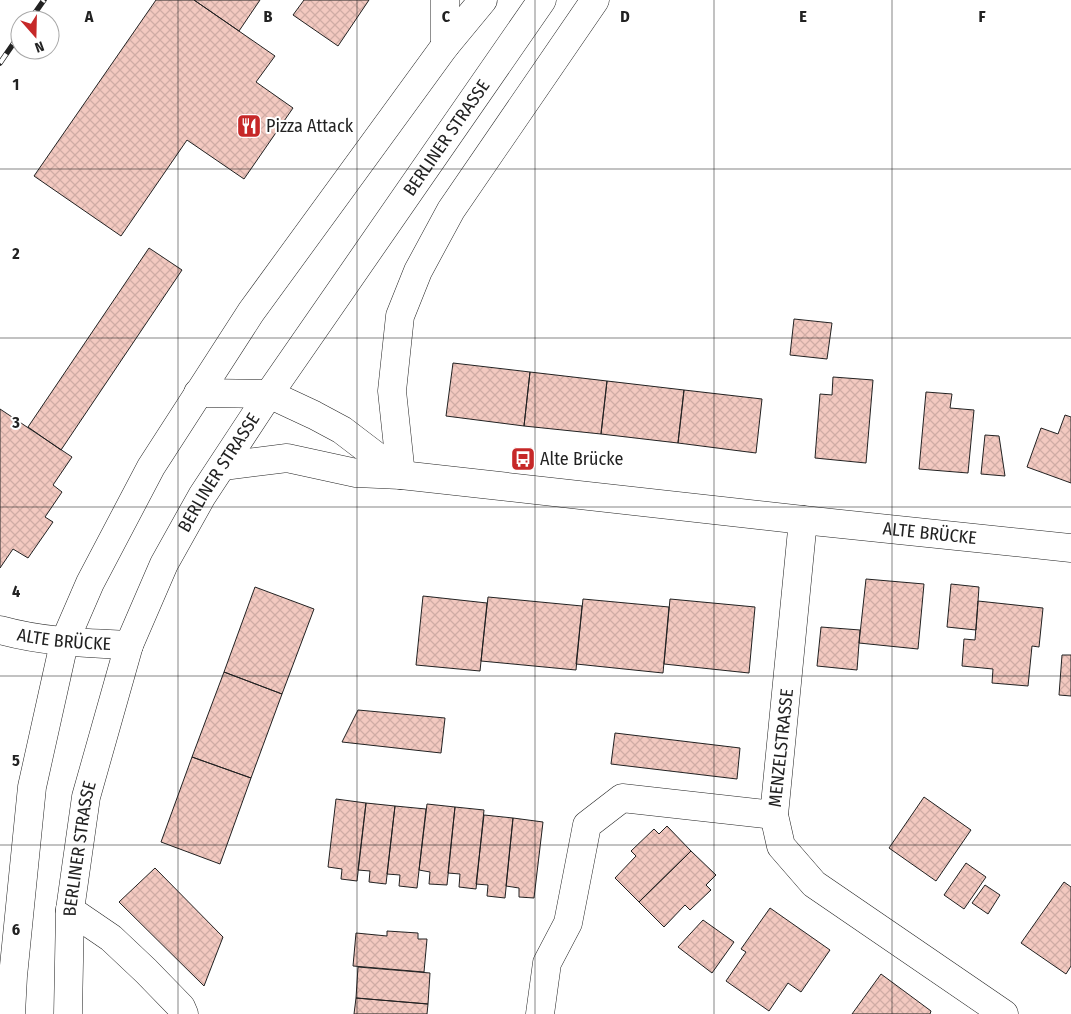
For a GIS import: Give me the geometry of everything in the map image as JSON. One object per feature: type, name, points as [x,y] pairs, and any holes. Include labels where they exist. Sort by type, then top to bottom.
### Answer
[{"type":"street","points":[[445,0],[445,46]]},
{"type":"street","points":[[11,1014],[13,976],[32,787],[64,642],[90,583],[134,498],[198,393],[251,312],[445,46],[483,0]]},
{"type":"street","name":"BERLINER STRASSE","points":[[68,1014],[70,910],[86,797],[129,645],[164,564],[202,496],[269,394],[542,0]]},
{"type":"street","points":[[401,475],[392,391],[400,316],[418,271],[450,210],[595,0]]},
{"type":"street","points":[[198,393],[269,394],[342,430],[401,475]]},
{"type":"street","name":"ALTE BRÜCKE","points":[[223,466],[287,458],[356,473],[401,475],[1071,548]]},
{"type":"street","name":"MENZELSTRASSE","points":[[803,520],[774,815],[781,846],[814,884],[1004,1014]]},
{"type":"street","name":"ALTE BRÜCKE","points":[[0,630],[16,635],[64,642],[129,645]]},
{"type":"street","points":[[540,1014],[547,963],[568,923],[588,825],[622,798],[774,815]]},
{"type":"street","points":[[70,910],[111,938],[181,1006],[184,1014]]},
{"type":"building","points":[[156,0],[194,0],[275,56],[256,82],[293,108],[244,179],[187,140],[121,236],[34,176]]},
{"type":"building","points":[[194,0],[260,0],[239,31]]},
{"type":"building","points":[[304,0],[369,0],[338,46],[293,15]]},
{"type":"building","points":[[149,248],[182,270],[61,450],[28,427]]},
{"type":"building","points":[[794,319],[832,323],[827,359],[790,355]]},
{"type":"building","points":[[453,363],[530,372],[524,426],[446,416]]},
{"type":"building","points":[[530,372],[607,381],[601,434],[524,426]]},
{"type":"building","points":[[833,377],[873,380],[866,463],[815,458],[820,394],[832,395]]},
{"type":"building","points":[[607,381],[684,390],[678,443],[601,434]]},
{"type":"building","points":[[684,390],[762,399],[756,453],[678,443]]},
{"type":"building","points":[[926,392],[952,394],[950,408],[974,410],[968,473],[919,469]]},
{"type":"building","points":[[0,409],[72,457],[53,485],[62,492],[45,517],[53,522],[28,558],[13,549],[0,568]]},
{"type":"building","points":[[1065,415],[1071,417],[1071,483],[1027,467],[1041,428],[1058,434]]},
{"type":"building","points":[[985,435],[999,436],[1005,476],[981,474]]},
{"type":"building","points":[[866,579],[924,584],[918,649],[859,643]]},
{"type":"building","points":[[951,584],[979,587],[976,630],[947,627]]},
{"type":"building","points":[[255,587],[314,609],[282,694],[224,672]]},
{"type":"building","points":[[423,596],[487,603],[480,671],[416,665]]},
{"type":"building","points":[[488,597],[582,606],[576,670],[481,661]]},
{"type":"building","points":[[583,599],[669,607],[663,673],[576,664]]},
{"type":"building","points":[[670,599],[755,607],[749,673],[664,664]]},
{"type":"building","points":[[978,601],[1043,608],[1039,647],[1032,646],[1028,686],[992,683],[993,669],[962,666],[964,639],[975,640]]},
{"type":"building","points":[[821,627],[860,630],[857,670],[817,666]]},
{"type":"building","points":[[1062,655],[1071,655],[1071,696],[1059,695]]},
{"type":"building","points":[[224,672],[282,694],[251,778],[192,757]]},
{"type":"building","points":[[358,710],[445,718],[441,753],[342,742]]},
{"type":"building","points":[[615,733],[740,748],[737,779],[611,764]]},
{"type":"building","points":[[192,757],[251,778],[220,864],[161,842]]},
{"type":"building","points":[[924,797],[971,830],[936,881],[889,848]]},
{"type":"building","points":[[336,799],[366,803],[357,881],[341,879],[342,869],[328,867]]},
{"type":"building","points":[[366,803],[395,806],[386,884],[369,882],[370,871],[358,870]]},
{"type":"building","points":[[427,804],[455,807],[447,885],[429,884],[430,872],[419,870]]},
{"type":"building","points":[[395,806],[426,809],[417,888],[399,886],[400,875],[387,874]]},
{"type":"building","points":[[455,807],[484,810],[476,889],[459,887],[460,874],[448,873]]},
{"type":"building","points":[[484,815],[513,818],[505,898],[487,896],[488,885],[476,884]]},
{"type":"building","points":[[513,818],[543,822],[534,898],[519,897],[519,888],[506,886]]},
{"type":"building","points":[[667,826],[691,851],[639,902],[615,878],[636,856],[631,851],[654,829],[659,834]]},
{"type":"building","points":[[691,851],[716,875],[706,885],[711,890],[690,910],[685,905],[664,927],[639,902]]},
{"type":"building","points":[[966,863],[986,877],[964,909],[944,895]]},
{"type":"building","points":[[155,868],[223,937],[204,986],[119,902]]},
{"type":"building","points":[[1064,882],[1071,887],[1071,966],[1066,974],[1021,943]]},
{"type":"building","points":[[985,885],[1000,895],[988,914],[972,903]]},
{"type":"building","points":[[770,908],[830,950],[801,992],[788,983],[769,1011],[726,981],[746,952],[741,949]]},
{"type":"building","points":[[703,920],[734,942],[712,973],[678,947]]},
{"type":"building","points":[[387,931],[418,933],[418,939],[427,939],[424,972],[353,966],[356,933],[387,936]]},
{"type":"building","points":[[358,967],[430,973],[428,1004],[356,998]]},
{"type":"building","points":[[881,974],[931,1011],[930,1014],[852,1014]]},
{"type":"building","points":[[356,998],[428,1004],[427,1014],[354,1014]]},
{"type":"railway","points":[[37,10],[44,0]]},
{"type":"railway","points":[[0,63],[10,48]]},
{"type":"place","name":"Pizza Attack","points":[[249,126]]},
{"type":"place","name":"Alte Brücke","points":[[523,459]]}]
